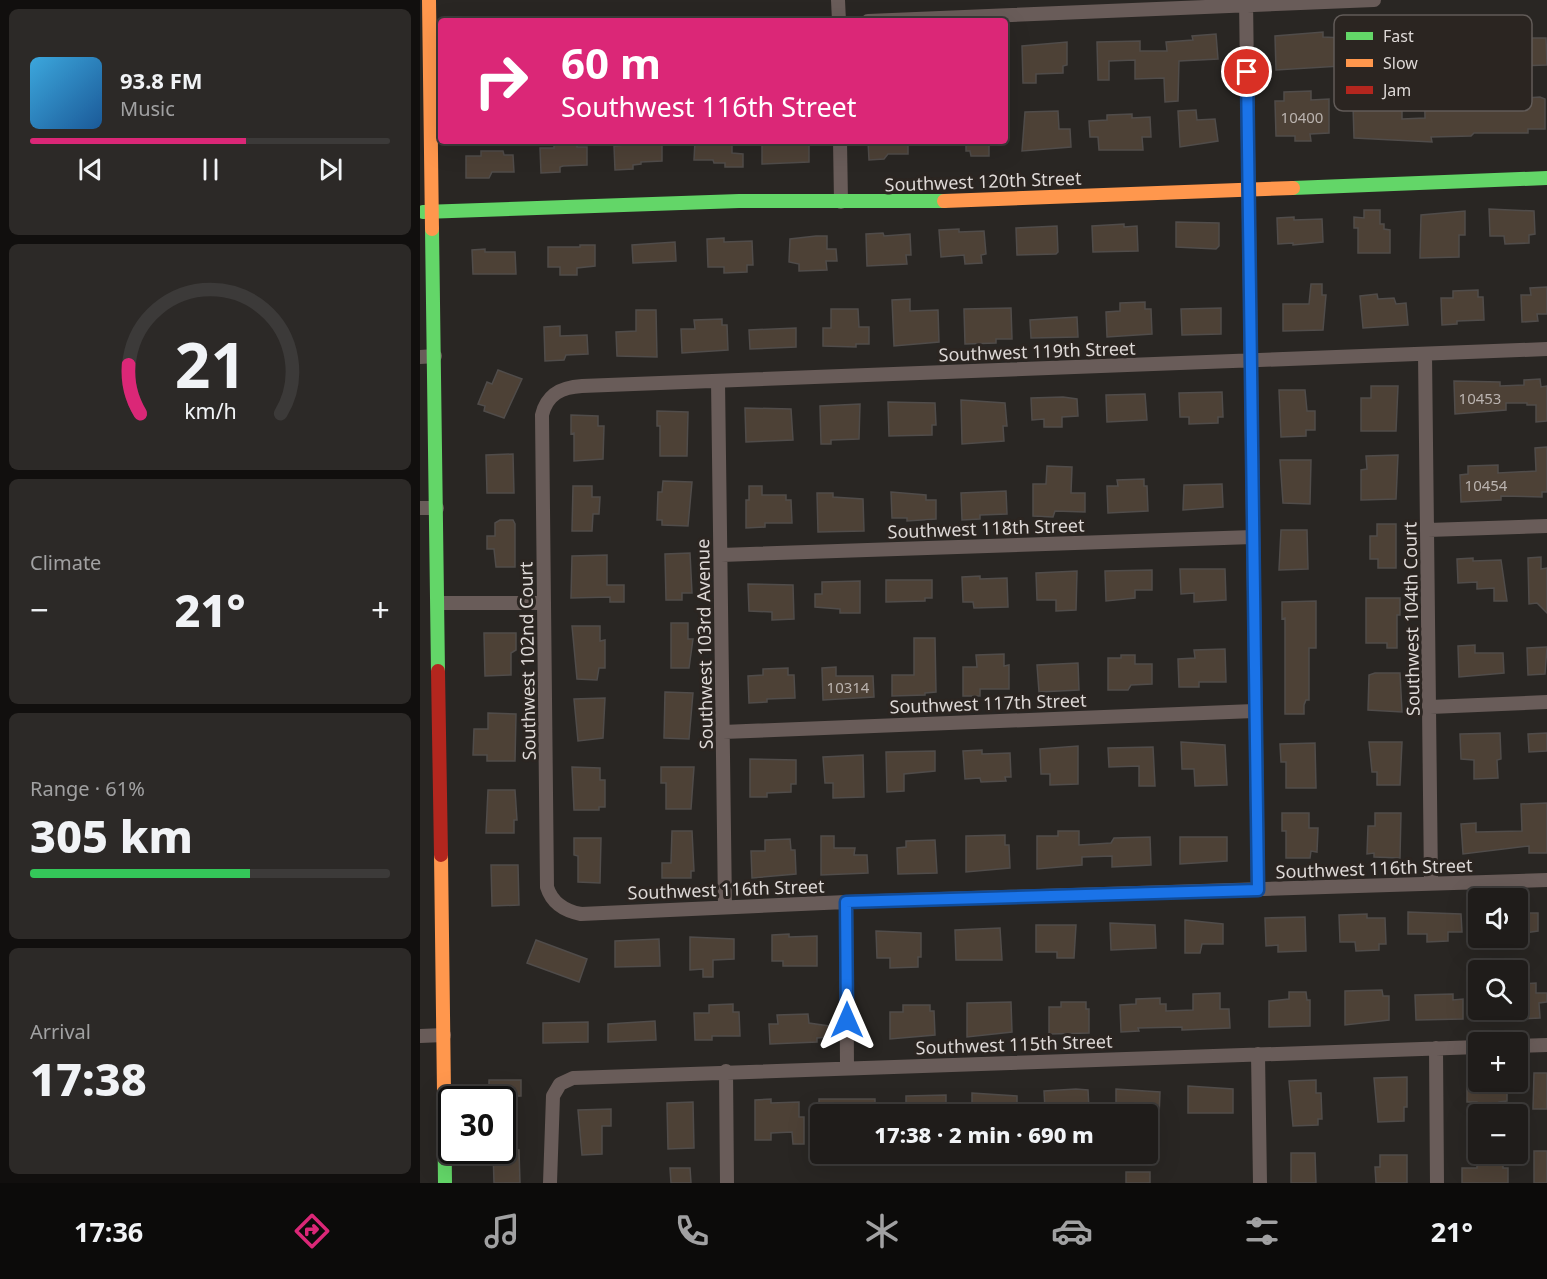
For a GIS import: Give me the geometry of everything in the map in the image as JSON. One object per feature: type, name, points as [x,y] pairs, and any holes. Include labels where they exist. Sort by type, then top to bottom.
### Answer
[{"type":"street","points":[[429,0],[435,37],[427,212],[435,356],[445,1183]]},
{"type":"street","points":[[838,0],[839,18]]},
{"type":"street","points":[[928,18],[1246,2],[1374,0]]},
{"type":"street","points":[[1246,2],[1258,890]]},
{"type":"street","points":[[840,144],[841,202]]},
{"type":"street","name":"Southwest 120th Street","points":[[427,212],[749,200],[982,201],[1547,178]]},
{"type":"street","name":"Southwest 119th Street","points":[[542,415],[552,395],[568,387],[1547,349]]},
{"type":"street","name":"Southwest 104th Court","points":[[1425,354],[1431,884]]},
{"type":"street","points":[[420,357],[435,356]]},
{"type":"street","name":"Southwest 103rd Avenue","points":[[718,381],[725,907]]},
{"type":"street","name":"Southwest 102nd Court","points":[[542,415],[547,887],[557,904]]},
{"type":"street","points":[[420,508],[437,508]]},
{"type":"street","points":[[1428,530],[1547,526]]},
{"type":"street","name":"Southwest 118th Street","points":[[721,555],[1253,537]]},
{"type":"street","points":[[438,603],[544,603]]},
{"type":"street","points":[[1430,707],[1547,702]]},
{"type":"street","name":"Southwest 117th Street","points":[[723,732],[1254,711]]},
{"type":"street","name":"Southwest 116th Street","points":[[557,904],[581,914],[846,902],[1547,880]]},
{"type":"street","points":[[846,902],[847,1067]]},
{"type":"street","points":[[420,1036],[444,1035]]},
{"type":"street","points":[[1528,1046],[1547,1045]]},
{"type":"street","name":"Southwest 115th Street","points":[[550,1183],[551,1113],[555,1089],[573,1078],[1468,1047]]},
{"type":"street","points":[[1436,1048],[1437,1183]]},
{"type":"street","points":[[1258,1054],[1260,1183]]},
{"type":"street","points":[[726,1071],[727,1183]]},
{"type":"building","points":[[1323,32],[1323,37],[1334,38],[1334,66],[1276,70],[1275,36]]},
{"type":"building","points":[[1216,34],[1218,59],[1179,61],[1178,101],[1165,102],[1164,78],[1135,79],[1135,60],[1109,61],[1109,80],[1098,80],[1097,42],[1140,41],[1140,51],[1167,51],[1166,42],[1193,40],[1192,36]]},
{"type":"building","points":[[1532,38],[1546,38],[1547,65],[1532,66]]},
{"type":"building","points":[[1067,42],[1067,65],[1063,66],[1063,73],[1036,74],[1036,83],[1023,83],[1022,46]]},
{"type":"building","points":[[1311,91],[1311,100],[1329,99],[1329,133],[1310,134],[1311,141],[1295,141],[1295,136],[1276,136],[1275,101],[1284,101],[1284,92]]},
{"type":"building","points":[[1532,98],[1545,99],[1545,129],[1528,129],[1528,133],[1474,133],[1471,136],[1431,137],[1432,142],[1354,138],[1353,111],[1402,111],[1402,119],[1425,118],[1425,111],[1532,111]]},
{"type":"building","points":[[1196,110],[1197,120],[1215,119],[1218,141],[1180,147],[1178,111]]},
{"type":"building","points":[[1058,111],[1059,129],[1070,129],[1071,147],[1022,151],[1025,112]]},
{"type":"building","points":[[1132,114],[1132,118],[1150,117],[1151,137],[1142,137],[1143,150],[1099,150],[1098,137],[1090,137],[1089,121],[1107,120],[1107,115]]},
{"type":"building","points":[[554,144],[577,144],[577,147],[587,147],[587,165],[563,166],[560,167],[560,172],[541,173],[540,148],[554,148]]},
{"type":"building","points":[[662,144],[662,161],[641,162],[641,164],[633,165],[633,169],[615,170],[614,146]]},
{"type":"building","points":[[695,144],[732,144],[732,153],[743,154],[743,167],[725,167],[725,163],[714,163],[713,160],[694,160]]},
{"type":"building","points":[[868,144],[908,144],[908,154],[888,154],[884,159],[869,160]]},
{"type":"building","points":[[966,144],[989,144],[989,156],[971,156],[970,151],[966,151]]},
{"type":"building","points":[[762,145],[809,145],[809,162],[762,164]]},
{"type":"building","points":[[481,151],[503,151],[504,155],[513,155],[514,172],[492,172],[489,178],[466,178],[466,156],[481,156]]},
{"type":"building","points":[[1489,209],[1534,211],[1535,234],[1529,235],[1529,243],[1505,244],[1504,236],[1490,236]]},
{"type":"building","points":[[1364,210],[1380,210],[1380,224],[1384,224],[1384,229],[1390,230],[1390,253],[1358,253],[1358,228],[1354,228],[1354,217],[1364,218]]},
{"type":"building","points":[[1465,211],[1465,235],[1459,235],[1459,257],[1420,258],[1421,215]]},
{"type":"building","points":[[1294,217],[1294,220],[1322,219],[1323,242],[1278,244],[1277,218]]},
{"type":"building","points":[[1176,222],[1219,223],[1219,246],[1216,249],[1176,247]]},
{"type":"building","points":[[1124,224],[1124,227],[1137,226],[1138,251],[1093,252],[1092,226]]},
{"type":"building","points":[[1057,226],[1058,252],[1056,254],[1017,255],[1016,228]]},
{"type":"building","points":[[959,229],[959,232],[984,231],[986,254],[981,255],[982,263],[965,264],[964,255],[941,257],[939,230]]},
{"type":"building","points":[[883,233],[884,236],[910,234],[911,255],[906,255],[907,264],[867,266],[866,234]]},
{"type":"building","points":[[827,236],[827,249],[836,249],[837,261],[826,261],[827,270],[799,271],[799,264],[789,262],[790,239]]},
{"type":"building","points":[[724,238],[724,242],[752,241],[753,265],[747,265],[747,272],[724,273],[724,267],[708,267],[707,239]]},
{"type":"building","points":[[675,242],[676,261],[633,263],[632,245]]},
{"type":"building","points":[[580,245],[595,245],[595,266],[577,268],[577,275],[560,275],[560,267],[548,267],[548,247],[580,247]]},
{"type":"building","points":[[485,249],[485,252],[515,252],[516,274],[473,274],[472,250]]},
{"type":"building","points":[[1311,284],[1322,284],[1322,295],[1326,295],[1323,330],[1283,331],[1283,304],[1309,304]]},
{"type":"building","points":[[1547,287],[1547,314],[1537,314],[1538,321],[1522,322],[1521,295],[1531,295],[1530,288]]},
{"type":"building","points":[[1478,290],[1478,297],[1483,297],[1484,320],[1457,321],[1457,324],[1442,325],[1441,298],[1453,298],[1453,291]]},
{"type":"building","points":[[1377,294],[1378,299],[1394,298],[1396,304],[1406,303],[1408,325],[1363,328],[1360,296]]},
{"type":"building","points":[[910,299],[910,311],[938,310],[939,342],[894,346],[892,300]]},
{"type":"building","points":[[1145,302],[1145,309],[1151,309],[1152,334],[1107,337],[1106,312],[1120,311],[1120,303]]},
{"type":"building","points":[[1011,308],[1012,339],[996,339],[996,343],[965,344],[964,309]]},
{"type":"building","points":[[1221,308],[1221,334],[1182,335],[1181,309]]},
{"type":"building","points":[[831,309],[858,309],[859,327],[869,327],[869,344],[856,344],[856,347],[823,346],[823,328],[831,328]]},
{"type":"building","points":[[636,310],[656,310],[657,357],[617,356],[616,332],[636,331]]},
{"type":"building","points":[[1077,317],[1078,337],[1031,338],[1030,320]]},
{"type":"building","points":[[722,319],[722,325],[727,325],[728,350],[682,353],[681,329],[695,329],[694,320]]},
{"type":"building","points":[[560,326],[560,336],[587,335],[588,354],[566,355],[564,360],[545,361],[544,327]]},
{"type":"building","points":[[796,328],[796,347],[750,349],[749,330]]},
{"type":"building","points":[[498,370],[522,379],[504,418],[484,411],[485,406],[478,404],[487,382],[492,384]]},
{"type":"building","points":[[1540,379],[1541,387],[1547,386],[1547,421],[1536,422],[1536,405],[1527,405],[1527,403],[1506,403],[1506,410],[1455,414],[1454,381],[1500,382],[1500,386],[1524,385],[1524,380]]},
{"type":"building","points":[[1371,386],[1398,386],[1396,431],[1361,431],[1361,398],[1371,398]]},
{"type":"building","points":[[1279,390],[1305,390],[1307,411],[1315,411],[1315,430],[1306,430],[1306,436],[1281,437]]},
{"type":"building","points":[[1222,392],[1223,417],[1218,417],[1218,423],[1189,424],[1189,417],[1180,417],[1179,393]]},
{"type":"building","points":[[1145,394],[1147,420],[1107,422],[1106,395]]},
{"type":"building","points":[[1031,398],[1077,399],[1078,416],[1062,417],[1062,427],[1044,427],[1044,419],[1032,420]]},
{"type":"building","points":[[961,400],[1005,403],[1007,426],[1003,426],[1004,441],[962,444]]},
{"type":"building","points":[[888,402],[935,403],[936,425],[932,425],[932,435],[889,436]]},
{"type":"building","points":[[860,404],[859,439],[831,440],[831,444],[821,444],[820,406]]},
{"type":"building","points":[[745,408],[791,409],[793,440],[746,442]]},
{"type":"building","points":[[657,411],[688,412],[687,456],[660,456],[660,426],[657,426]]},
{"type":"building","points":[[571,415],[598,416],[598,426],[604,426],[603,459],[574,461],[574,433],[571,434]]},
{"type":"building","points":[[1547,447],[1547,492],[1542,492],[1542,497],[1501,496],[1501,500],[1461,502],[1460,475],[1468,474],[1468,466],[1498,465],[1498,473],[1536,471],[1535,448]]},
{"type":"building","points":[[513,454],[514,493],[487,493],[486,455]]},
{"type":"building","points":[[1398,455],[1396,499],[1361,500],[1361,470],[1367,469],[1366,456]]},
{"type":"building","points":[[1280,460],[1311,460],[1310,504],[1283,503]]},
{"type":"building","points":[[1047,466],[1072,467],[1071,493],[1085,493],[1085,512],[1055,511],[1053,517],[1033,516],[1033,484],[1046,484]]},
{"type":"building","points":[[1144,479],[1144,486],[1147,486],[1148,511],[1108,513],[1107,486],[1118,486],[1117,480]]},
{"type":"building","points":[[663,481],[692,482],[688,526],[662,525],[662,520],[657,520],[658,492],[662,492]]},
{"type":"building","points":[[1222,484],[1223,507],[1183,510],[1184,485]]},
{"type":"building","points":[[573,486],[592,486],[592,497],[600,497],[599,514],[593,514],[592,531],[572,531]]},
{"type":"building","points":[[749,486],[762,486],[762,495],[786,495],[786,500],[791,500],[792,523],[765,523],[765,527],[746,528],[746,500],[749,500]]},
{"type":"building","points":[[1006,491],[1007,514],[980,515],[980,519],[962,520],[961,493]]},
{"type":"building","points":[[891,492],[926,495],[926,500],[936,500],[936,519],[907,521],[907,518],[892,518]]},
{"type":"building","points":[[817,493],[833,493],[833,497],[863,499],[864,531],[818,532]]},
{"type":"building","points":[[500,520],[513,520],[515,524],[515,567],[496,567],[494,549],[487,549],[487,536],[495,536],[495,523]]},
{"type":"building","points":[[1377,524],[1396,524],[1396,568],[1378,568],[1378,559],[1370,559],[1370,536],[1377,536]]},
{"type":"building","points":[[1281,530],[1307,530],[1308,569],[1279,570]]},
{"type":"building","points":[[690,553],[692,593],[682,593],[682,600],[666,600],[665,554]]},
{"type":"building","points":[[607,555],[607,585],[624,585],[624,602],[610,602],[610,597],[571,598],[572,556]]},
{"type":"building","points":[[1541,557],[1541,569],[1547,568],[1547,613],[1537,603],[1529,604],[1528,558]]},
{"type":"building","points":[[1473,558],[1473,561],[1501,560],[1507,601],[1494,601],[1494,588],[1477,589],[1477,582],[1458,583],[1457,559]]},
{"type":"building","points":[[1180,569],[1225,569],[1226,600],[1194,602],[1194,593],[1181,594]]},
{"type":"building","points":[[1152,570],[1152,590],[1135,590],[1135,598],[1106,601],[1105,571]]},
{"type":"building","points":[[1077,571],[1076,610],[1056,611],[1056,600],[1037,600],[1036,573]]},
{"type":"building","points":[[980,576],[980,579],[1007,578],[1008,607],[974,608],[973,602],[963,602],[962,577]]},
{"type":"building","points":[[886,580],[932,580],[932,598],[925,598],[925,601],[886,602]]},
{"type":"building","points":[[860,581],[860,613],[840,613],[840,609],[815,607],[815,594],[822,594],[822,582]]},
{"type":"building","points":[[748,584],[793,585],[794,619],[772,620],[772,612],[749,611]]},
{"type":"building","points":[[1366,598],[1400,598],[1400,615],[1397,615],[1397,648],[1387,648],[1387,643],[1366,643]]},
{"type":"building","points":[[1316,601],[1316,648],[1309,648],[1309,700],[1306,700],[1304,705],[1304,714],[1285,714],[1285,618],[1282,619],[1282,602]]},
{"type":"building","points":[[671,623],[688,623],[688,639],[693,639],[689,668],[671,668]]},
{"type":"building","points":[[572,626],[600,626],[600,641],[605,640],[605,668],[599,668],[597,680],[577,679]]},
{"type":"building","points":[[484,633],[516,633],[516,650],[511,653],[511,675],[485,676]]},
{"type":"building","points":[[914,638],[935,638],[936,692],[925,693],[925,695],[892,696],[892,675],[914,675]]},
{"type":"building","points":[[1475,645],[1475,653],[1503,653],[1504,673],[1459,677],[1458,646]]},
{"type":"building","points":[[1547,647],[1545,674],[1528,675],[1527,648]]},
{"type":"building","points":[[1225,649],[1226,682],[1199,682],[1199,687],[1179,687],[1178,659],[1195,658],[1194,650]]},
{"type":"building","points":[[1004,654],[1004,666],[1009,665],[1009,689],[980,689],[980,696],[963,696],[963,667],[977,667],[976,655]]},
{"type":"building","points":[[1121,655],[1135,655],[1135,664],[1152,664],[1152,684],[1131,685],[1128,690],[1108,690],[1108,658],[1121,658]]},
{"type":"building","points":[[1078,663],[1079,690],[1039,692],[1037,665]]},
{"type":"building","points":[[836,667],[836,676],[873,676],[874,697],[823,700],[822,668]]},
{"type":"building","points":[[788,668],[788,675],[794,675],[795,698],[767,699],[767,702],[749,703],[748,676],[763,675],[763,669]]},
{"type":"building","points":[[1400,673],[1402,712],[1368,710],[1369,675]]},
{"type":"building","points":[[665,692],[693,693],[689,739],[664,738]]},
{"type":"building","points":[[605,698],[603,738],[578,741],[574,699]]},
{"type":"building","points":[[488,713],[516,714],[515,761],[487,761],[487,755],[473,755],[474,729],[488,729]]},
{"type":"building","points":[[1500,733],[1501,759],[1497,760],[1498,778],[1474,779],[1474,760],[1461,759],[1460,734]]},
{"type":"building","points":[[1547,733],[1547,751],[1529,752],[1528,734]]},
{"type":"building","points":[[1181,742],[1225,745],[1227,785],[1195,786],[1194,769],[1182,769]]},
{"type":"building","points":[[1369,742],[1402,742],[1400,785],[1377,785],[1377,772],[1372,772]]},
{"type":"building","points":[[1315,743],[1316,788],[1286,788],[1286,762],[1281,762],[1280,744]]},
{"type":"building","points":[[1078,746],[1078,784],[1050,785],[1050,774],[1041,774],[1040,749]]},
{"type":"building","points":[[1153,747],[1155,786],[1139,786],[1139,766],[1109,767],[1108,748]]},
{"type":"building","points":[[982,750],[982,754],[1010,753],[1011,777],[1005,777],[1006,781],[981,782],[980,778],[965,779],[963,751]]},
{"type":"building","points":[[935,751],[935,771],[904,774],[904,791],[887,792],[886,752]]},
{"type":"building","points":[[863,755],[864,797],[833,798],[833,783],[825,783],[823,757]]},
{"type":"building","points":[[750,759],[796,760],[796,784],[791,784],[791,792],[767,793],[767,797],[750,797]]},
{"type":"building","points":[[572,767],[600,768],[600,780],[605,780],[605,807],[599,807],[599,810],[574,810]]},
{"type":"building","points":[[661,767],[694,767],[691,809],[666,809],[666,783],[661,783]]},
{"type":"building","points":[[488,790],[515,790],[517,820],[514,820],[514,833],[486,833]]},
{"type":"building","points":[[1547,803],[1547,853],[1529,853],[1529,846],[1463,854],[1461,824],[1476,823],[1476,832],[1522,831],[1521,804]]},
{"type":"building","points":[[1282,813],[1309,813],[1309,828],[1318,828],[1317,852],[1311,851],[1310,858],[1286,858],[1286,831],[1282,831]]},
{"type":"building","points":[[1375,813],[1401,813],[1400,858],[1374,857],[1374,853],[1367,854],[1368,826],[1375,826]]},
{"type":"building","points":[[672,831],[692,831],[694,871],[691,871],[691,878],[662,878],[662,863],[671,863]]},
{"type":"building","points":[[1058,831],[1079,831],[1079,845],[1111,843],[1114,838],[1150,837],[1151,865],[1112,867],[1112,856],[1082,857],[1082,865],[1037,869],[1037,836],[1058,836]]},
{"type":"building","points":[[1005,835],[1005,845],[1009,845],[1010,868],[966,872],[966,836]]},
{"type":"building","points":[[821,836],[834,836],[834,848],[855,848],[854,855],[867,855],[868,873],[821,875]]},
{"type":"building","points":[[1180,837],[1227,837],[1227,861],[1180,864]]},
{"type":"building","points":[[574,838],[601,838],[600,883],[578,882],[578,856],[574,855]]},
{"type":"building","points":[[790,839],[791,850],[795,850],[796,874],[752,878],[751,851],[765,851],[765,840]]},
{"type":"building","points":[[935,840],[937,873],[898,874],[897,848],[906,847],[906,841]]},
{"type":"building","points":[[491,865],[518,865],[519,905],[492,906]]},
{"type":"building","points":[[1408,912],[1461,914],[1462,932],[1448,932],[1448,941],[1427,942],[1427,934],[1408,934]]},
{"type":"building","points":[[1528,913],[1538,913],[1538,931],[1528,932]]},
{"type":"building","points":[[1367,914],[1367,918],[1385,918],[1386,944],[1379,944],[1379,950],[1356,951],[1355,942],[1340,942],[1339,915]]},
{"type":"building","points":[[1305,917],[1306,951],[1278,952],[1278,945],[1266,946],[1265,918]]},
{"type":"building","points":[[1185,920],[1223,924],[1223,944],[1202,944],[1200,953],[1185,953]]},
{"type":"building","points":[[1110,923],[1155,925],[1156,948],[1111,950]]},
{"type":"building","points":[[1036,925],[1076,925],[1074,958],[1057,958],[1057,952],[1036,952]]},
{"type":"building","points":[[1000,928],[1002,960],[956,960],[955,930]]},
{"type":"building","points":[[876,931],[921,933],[921,957],[918,957],[918,967],[890,968],[890,958],[877,958]]},
{"type":"building","points":[[789,934],[789,937],[817,936],[817,966],[783,966],[783,961],[772,961],[772,935]]},
{"type":"building","points":[[690,937],[734,939],[734,959],[713,960],[713,977],[703,977],[703,969],[690,970]]},
{"type":"building","points":[[659,939],[660,966],[615,967],[615,941]]},
{"type":"building","points":[[536,940],[587,959],[579,982],[527,963]]},
{"type":"building","points":[[1528,983],[1536,983],[1536,993],[1547,993],[1547,1002],[1539,1003],[1540,1018],[1528,1019]]},
{"type":"building","points":[[1382,990],[1383,996],[1389,996],[1389,1020],[1345,1025],[1345,991]]},
{"type":"building","points":[[1289,992],[1306,992],[1307,1000],[1310,1000],[1310,1026],[1269,1027],[1269,1001],[1289,999]]},
{"type":"building","points":[[1220,993],[1220,1009],[1229,1009],[1230,1028],[1182,1030],[1182,1027],[1138,1028],[1139,1031],[1121,1032],[1120,1005],[1136,1004],[1136,999],[1160,998],[1160,1004],[1166,1004],[1166,1011],[1193,1010],[1193,994]]},
{"type":"building","points":[[1453,994],[1453,1000],[1463,999],[1463,1019],[1416,1020],[1415,995]]},
{"type":"building","points":[[1011,1002],[1012,1032],[967,1037],[967,1003]]},
{"type":"building","points":[[1061,1002],[1086,1002],[1086,1009],[1089,1009],[1089,1033],[1049,1034],[1049,1007],[1061,1007]]},
{"type":"building","points":[[733,1004],[733,1012],[739,1012],[740,1036],[712,1036],[712,1040],[695,1040],[694,1013],[709,1013],[709,1005]]},
{"type":"building","points":[[903,1005],[930,1005],[930,1011],[934,1011],[935,1035],[890,1039],[890,1012],[903,1012]]},
{"type":"building","points":[[808,1014],[809,1023],[829,1026],[829,1037],[817,1038],[817,1042],[770,1044],[769,1024],[778,1024],[777,1015]]},
{"type":"building","points":[[655,1021],[656,1040],[608,1042],[608,1024]]},
{"type":"building","points":[[588,1022],[588,1042],[543,1043],[543,1023]]},
{"type":"building","points":[[1534,1073],[1547,1073],[1547,1109],[1533,1109]]},
{"type":"building","points":[[1467,1075],[1468,1092],[1507,1092],[1507,1101],[1499,1102],[1499,1104],[1467,1102]]},
{"type":"building","points":[[1407,1077],[1407,1107],[1404,1107],[1404,1121],[1378,1122],[1374,1078]]},
{"type":"building","points":[[489,1080],[521,1080],[521,1096],[516,1096],[516,1086],[489,1086]]},
{"type":"building","points":[[1316,1080],[1316,1093],[1321,1093],[1322,1119],[1318,1119],[1318,1125],[1293,1126],[1289,1081]]},
{"type":"building","points":[[1188,1086],[1233,1089],[1233,1113],[1188,1113]]},
{"type":"building","points":[[1116,1089],[1160,1092],[1159,1116],[1158,1104],[1116,1104]]},
{"type":"building","points":[[1088,1090],[1089,1104],[1045,1104],[1044,1091]]},
{"type":"building","points":[[972,1093],[1017,1096],[1017,1104],[972,1104]]},
{"type":"building","points":[[946,1095],[946,1104],[906,1104],[906,1096]]},
{"type":"building","points":[[771,1099],[771,1103],[799,1102],[799,1117],[804,1117],[804,1144],[793,1144],[792,1132],[771,1133],[771,1140],[755,1140],[755,1100]]},
{"type":"building","points":[[819,1099],[875,1099],[875,1104],[819,1104]]},
{"type":"building","points":[[693,1102],[694,1148],[668,1149],[667,1103]]},
{"type":"building","points":[[611,1109],[611,1126],[602,1126],[602,1154],[582,1155],[578,1110]]},
{"type":"building","points":[[516,1150],[519,1150],[520,1183],[494,1183],[493,1164],[516,1164]]},
{"type":"building","points":[[1534,1151],[1547,1151],[1547,1183],[1534,1183]]},
{"type":"building","points":[[1291,1153],[1315,1153],[1316,1183],[1291,1183]]},
{"type":"building","points":[[1380,1155],[1407,1155],[1407,1183],[1376,1183],[1375,1167],[1380,1167]]},
{"type":"building","points":[[1477,1164],[1503,1164],[1503,1168],[1508,1168],[1508,1183],[1462,1183],[1462,1168],[1477,1168]]},
{"type":"building","points":[[670,1168],[690,1168],[691,1183],[671,1183]]},
{"type":"building","points":[[1126,1172],[1150,1172],[1150,1183],[1126,1183]]},
{"type":"traffic: fast","points":[[1293,188],[1547,178]]},
{"type":"traffic: fast","points":[[423,212],[739,201],[944,201]]},
{"type":"traffic: fast","points":[[432,229],[438,671]]},
{"type":"traffic: fast","points":[[445,1164],[445,1183]]},
{"type":"traffic: slow","points":[[429,0],[432,229]]},
{"type":"traffic: slow","points":[[944,201],[1293,188]]},
{"type":"traffic: slow","points":[[441,855],[444,1086]]},
{"type":"traffic: jam","points":[[438,671],[441,855]]},
{"type":"route","points":[[847,1020],[846,902],[1258,890],[1247,72]]}]
